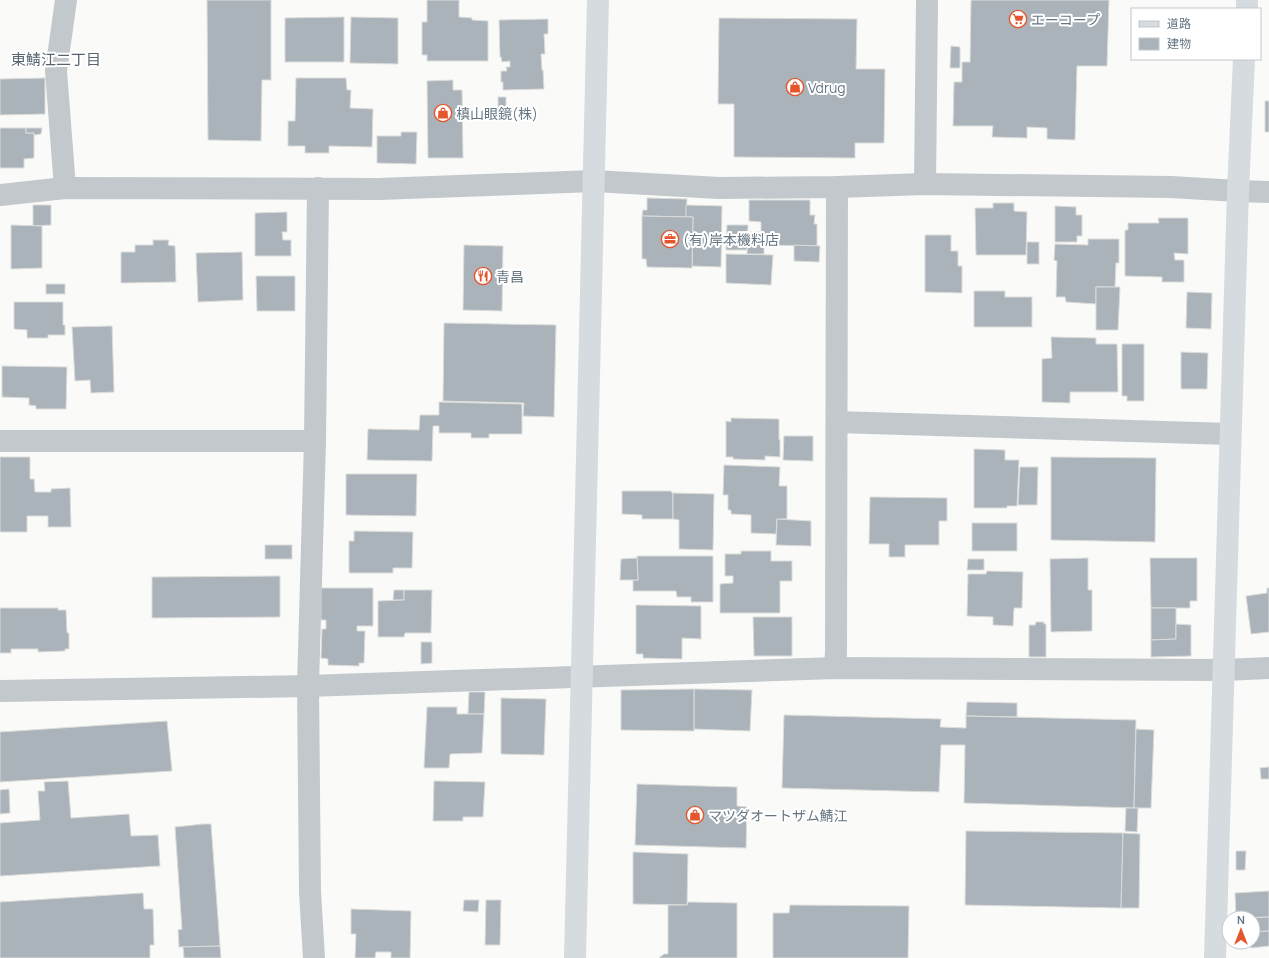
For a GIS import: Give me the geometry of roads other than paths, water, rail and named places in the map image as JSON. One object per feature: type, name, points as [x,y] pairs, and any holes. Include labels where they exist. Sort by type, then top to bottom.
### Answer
[{"type":"street","points":[[65,188],[56,71],[66,0]]},
{"type":"street","points":[[575,958],[583,677],[598,0]]},
{"type":"street","points":[[925,184],[927,0]]},
{"type":"street","points":[[1215,958],[1230,434],[1244,60]]},
{"type":"street","points":[[0,194],[65,188],[379,189],[594,181],[719,188],[837,187],[925,184],[1171,187],[1269,192]]},
{"type":"street","points":[[835,668],[837,187]]},
{"type":"street","points":[[314,958],[310,892],[308,686],[315,441],[318,188]]},
{"type":"street","points":[[836,422],[1230,434]]},
{"type":"street","points":[[0,441],[315,441]]},
{"type":"street","points":[[0,691],[308,686],[835,668],[1224,670],[1269,668]]},
{"type":"place","name":"エーコープ","points":[[1018,19]]},
{"type":"place","name":"Vdrug","points":[[795,87]]},
{"type":"place","name":"槙山眼鏡(株)","points":[[443,113]]},
{"type":"place","name":"(有)岸本機料店","points":[[670,239]]},
{"type":"place","name":"青昌","points":[[483,276]]},
{"type":"place","name":"マツダオートザム鯖江","points":[[695,815]]},
{"type":"district","name":"東鯖江二丁目","points":[[56,59]]}]
